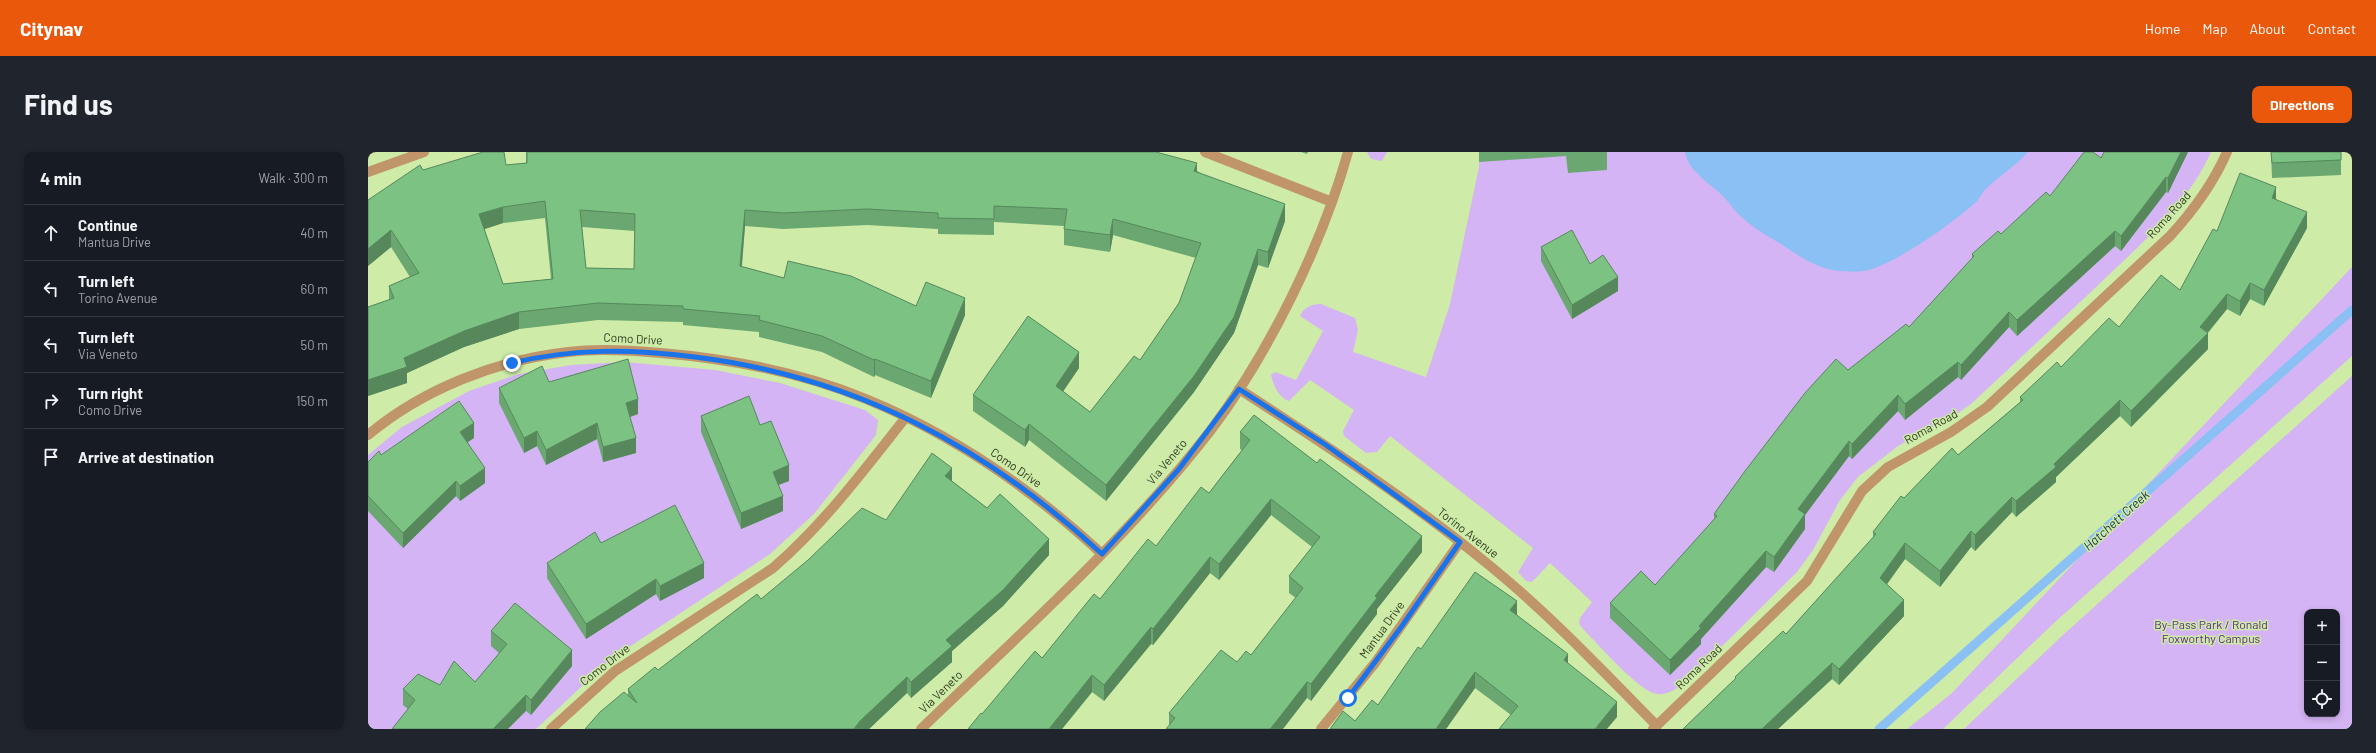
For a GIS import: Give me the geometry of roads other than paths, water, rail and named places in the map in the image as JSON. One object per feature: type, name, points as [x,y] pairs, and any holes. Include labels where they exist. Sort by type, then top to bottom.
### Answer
[{"type":"street","points":[[368,172],[424,152]]},
{"type":"street","points":[[1204,152],[1332,202]]},
{"type":"street","name":"Via Veneto","points":[[921,729],[1102,554],[1179,469],[1239,389],[1271,334],[1299,279],[1332,202],[1348,152]]},
{"type":"street","name":"Roma Road","points":[[1655,727],[1807,581],[1862,491],[1872,480],[1888,467],[1951,432],[1987,407],[2170,236],[2192,212],[2207,190],[2227,152]]},
{"type":"street","name":"Como Drive","points":[[368,435],[396,414],[429,395],[483,372],[539,356],[596,350],[681,355],[730,361],[779,371],[830,386],[906,417],[948,439],[1015,482],[1075,529],[1102,554]]},
{"type":"street","name":"Torino Avenue","points":[[1239,389],[1326,445],[1460,542],[1550,618],[1655,727]]},
{"type":"street","name":"Como Drive","points":[[550,729],[615,671],[773,568],[792,552],[823,520],[906,417]]},
{"type":"street","name":"Mantua Drive","points":[[1321,729],[1375,663],[1460,542]]},
{"type":"water","points":[[1685,152],[2028,152],[1988,187],[1975,203],[1924,242],[1895,259],[1869,270],[1852,272],[1818,266],[1802,258],[1753,226],[1740,216],[1724,197],[1698,174],[1692,167]]},
{"type":"waterway","name":"Hatchett Creek","points":[[1879,729],[2352,310]]},
{"type":"park label","name":"By-Pass Park / Ronald Foxworthy Campus","points":[[2211,632]]}]
